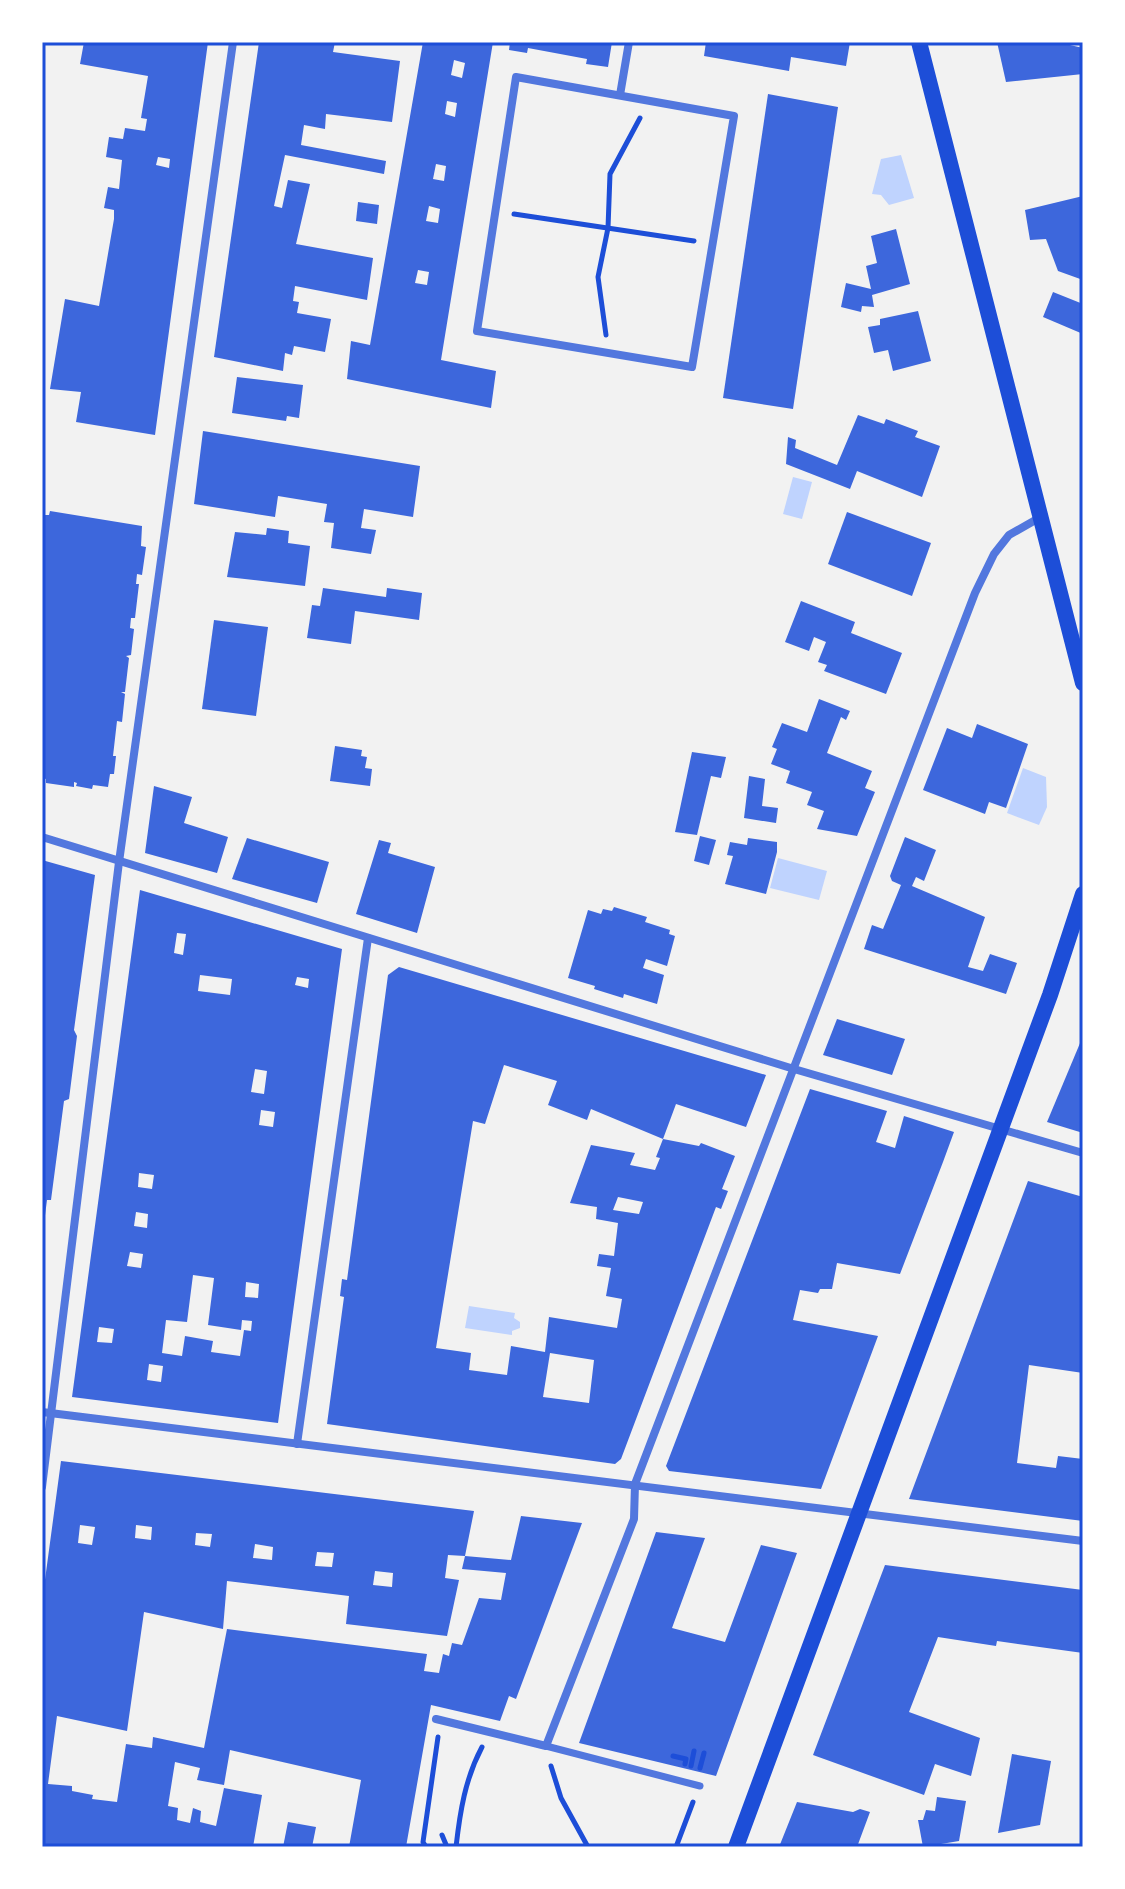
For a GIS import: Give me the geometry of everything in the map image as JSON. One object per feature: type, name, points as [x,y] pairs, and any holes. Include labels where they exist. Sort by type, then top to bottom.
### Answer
[{"type":"main road","points":[[919,42],[1083,683]]},
{"type":"main road","points":[[736,1847],[1050,995],[1083,894]]},
{"type":"street","points":[[42,1487],[47,1413],[119,862],[233,42]]},
{"type":"street","points":[[620,95],[629,42]]},
{"type":"street","points":[[516,77],[620,95],[734,116],[692,367],[477,331],[516,77]]},
{"type":"street","points":[[546,1746],[634,1519],[635,1484],[975,593],[994,554],[1009,535],[1039,518]]},
{"type":"street","points":[[42,837],[794,1069],[1083,1153]]},
{"type":"street","points":[[297,1444],[368,938]]},
{"type":"street","points":[[47,1413],[1083,1541]]},
{"type":"street","points":[[436,1719],[700,1786]]},
{"type":"path","points":[[607,336],[598,277],[608,228],[610,174],[640,117]]},
{"type":"path","points":[[514,214],[699,241]]},
{"type":"path","points":[[426,1847],[423,1842],[438,1735],[436,1719]]},
{"type":"path","points":[[456,1847],[461,1803],[475,1761],[491,1732]]},
{"type":"path","points":[[546,1746],[561,1798],[588,1847]]},
{"type":"path","points":[[694,1751],[691,1766],[700,1769],[704,1753]]},
{"type":"path","points":[[676,1847],[700,1786]]},
{"type":"path","points":[[442,1835],[447,1847]]},
{"type":"water","points":[[901,155],[914,198],[889,205],[881,195],[872,194],[881,159]]},
{"type":"water","points":[[793,477],[812,482],[802,519],[783,514]]},
{"type":"water","points":[[1023,768],[1046,777],[1047,807],[1039,825],[1007,813]]},
{"type":"water","points":[[778,858],[827,871],[819,900],[770,888]]},
{"type":"water","points":[[469,1306],[515,1313],[514,1318],[520,1322],[520,1328],[512,1331],[512,1335],[465,1328]]},
{"type":"building","points":[[84,42],[208,42],[155,435],[76,422],[81,392],[50,389],[65,299],[99,306],[114,219],[114,210],[104,208],[108,187],[119,189],[122,160],[106,157],[109,137],[123,139],[125,128],[145,131],[147,119],[141,118],[148,76],[80,64]],"holes":[[[158,157],[170,159],[169,168],[156,165]]]},
{"type":"building","points":[[259,42],[335,42],[333,52],[400,61],[392,122],[326,114],[325,129],[304,125],[301,145],[386,161],[384,174],[285,155],[274,206],[282,208],[288,180],[310,184],[296,244],[373,258],[367,300],[295,286],[293,301],[299,302],[297,313],[331,319],[325,352],[294,346],[292,355],[285,353],[283,371],[214,357]]},
{"type":"building","points":[[423,42],[493,42],[441,360],[496,371],[491,408],[347,379],[351,341],[370,345]],"holes":[[[454,60],[465,63],[462,78],[451,75]],[[447,101],[457,103],[455,117],[445,114]],[[436,164],[446,166],[444,181],[433,179]],[[429,206],[440,209],[438,223],[426,221]],[[418,270],[429,272],[427,285],[415,283]]]},
{"type":"building","points":[[510,42],[612,42],[608,67],[586,64],[587,59],[528,48],[527,53],[509,50]]},
{"type":"building","points":[[706,42],[850,42],[846,66],[791,57],[789,71],[704,56]]},
{"type":"building","points":[[997,42],[1057,42],[1083,48],[1083,74],[1006,82]]},
{"type":"building","points":[[768,94],[838,107],[793,409],[723,398]]},
{"type":"building","points":[[1083,196],[1083,280],[1058,271],[1046,239],[1030,240],[1025,210]]},
{"type":"building","points":[[358,202],[379,205],[377,224],[356,221]]},
{"type":"building","points":[[896,229],[910,284],[872,295],[874,307],[862,306],[861,312],[841,307],[846,283],[871,289],[866,266],[877,263],[871,236]]},
{"type":"building","points":[[1053,292],[1083,304],[1083,334],[1043,317]]},
{"type":"building","points":[[918,311],[931,361],[893,371],[888,350],[874,353],[868,327],[880,325],[880,319]]},
{"type":"building","points":[[237,377],[303,385],[299,418],[287,416],[286,421],[232,413]]},
{"type":"building","points":[[858,415],[884,424],[886,419],[918,431],[915,437],[940,446],[922,497],[857,471],[850,489],[786,464],[788,437],[796,440],[795,448],[837,465]]},
{"type":"building","points":[[203,431],[420,466],[413,517],[364,509],[361,528],[376,530],[371,554],[331,548],[334,523],[324,522],[327,504],[278,496],[275,517],[194,504]]},
{"type":"building","points":[[50,511],[142,526],[141,546],[146,547],[142,575],[137,574],[136,584],[139,584],[135,618],[131,618],[130,628],[134,629],[131,655],[126,656],[129,658],[125,692],[121,692],[125,694],[122,722],[117,721],[114,774],[110,774],[108,787],[93,785],[92,789],[76,786],[74,782],[74,787],[46,783],[46,779],[42,778],[42,530],[44,515],[49,515]]},
{"type":"building","points":[[847,512],[931,543],[912,596],[828,564]]},
{"type":"building","points":[[267,528],[289,531],[288,543],[310,546],[305,586],[227,577],[235,532],[266,535]]},
{"type":"building","points":[[323,588],[386,597],[387,588],[422,593],[419,620],[355,611],[351,644],[307,638],[312,605],[320,606]]},
{"type":"building","points":[[801,601],[855,622],[851,633],[902,653],[886,694],[824,671],[827,665],[818,662],[826,642],[814,637],[809,651],[785,642]]},
{"type":"building","points":[[214,620],[268,627],[256,716],[202,709]]},
{"type":"building","points":[[819,699],[850,711],[846,720],[841,717],[827,753],[872,771],[865,788],[875,792],[857,836],[817,829],[824,811],[807,805],[812,792],[786,783],[790,771],[771,764],[777,749],[772,747],[782,723],[807,732]]},
{"type":"building","points":[[977,724],[1028,744],[1006,808],[989,802],[985,814],[923,790],[947,728],[972,738]]},
{"type":"building","points":[[335,746],[362,750],[361,756],[367,757],[365,768],[372,769],[370,786],[330,781]]},
{"type":"building","points":[[692,752],[726,757],[721,778],[711,776],[697,835],[675,832]]},
{"type":"building","points":[[749,776],[765,779],[762,806],[778,808],[776,823],[744,818]]},
{"type":"building","points":[[154,786],[192,797],[184,823],[228,837],[217,873],[145,853]]},
{"type":"building","points":[[700,836],[716,840],[709,865],[694,861]]},
{"type":"building","points":[[905,837],[936,850],[924,881],[916,877],[912,886],[985,917],[968,967],[983,971],[990,954],[1017,963],[1006,994],[864,949],[872,925],[883,929],[901,885],[892,881],[890,876]]},
{"type":"building","points":[[247,838],[329,862],[317,903],[232,879]]},
{"type":"building","points":[[748,838],[777,842],[766,894],[725,884],[733,856],[727,855],[730,842],[747,845]]},
{"type":"building","points":[[379,840],[391,843],[388,853],[435,867],[417,933],[356,914]]},
{"type":"building","points":[[42,860],[95,875],[74,1030],[77,1036],[69,1099],[64,1101],[51,1200],[47,1200],[44,1223],[42,1223]]},
{"type":"building","points":[[140,890],[342,949],[278,1423],[72,1397]],"holes":[[[177,933],[186,934],[183,955],[174,953]],[[200,975],[232,979],[230,995],[198,991]],[[297,977],[309,979],[308,988],[295,985]],[[255,1069],[267,1071],[264,1094],[251,1092]],[[261,1110],[275,1112],[273,1127],[259,1125]],[[139,1173],[154,1175],[152,1189],[138,1187]],[[136,1212],[148,1214],[147,1228],[134,1226]],[[130,1252],[143,1254],[141,1268],[127,1266]],[[193,1275],[214,1278],[208,1325],[241,1330],[242,1320],[252,1321],[251,1331],[244,1330],[240,1356],[211,1352],[213,1341],[185,1336],[182,1356],[162,1353],[166,1320],[187,1322]],[[246,1282],[259,1284],[258,1298],[245,1297]],[[99,1327],[114,1329],[112,1343],[97,1342]],[[149,1364],[163,1366],[161,1382],[147,1380]]]},
{"type":"building","points":[[614,907],[647,917],[645,922],[670,930],[669,934],[675,936],[667,966],[646,959],[643,968],[664,975],[657,1004],[624,994],[623,998],[568,978],[588,910],[601,914],[603,909],[612,911]]},
{"type":"building","points":[[399,967],[766,1075],[746,1127],[676,1104],[663,1139],[699,1146],[701,1143],[735,1156],[722,1189],[728,1191],[721,1209],[716,1207],[621,1459],[615,1464],[327,1424],[344,1297],[340,1296],[342,1279],[347,1280],[388,975]],"holes":[[[504,1065],[557,1081],[548,1105],[587,1120],[591,1109],[663,1139],[656,1157],[660,1158],[655,1170],[630,1165],[635,1153],[591,1145],[570,1203],[597,1207],[596,1219],[618,1223],[614,1256],[599,1254],[597,1266],[611,1268],[606,1296],[622,1299],[617,1328],[549,1317],[545,1352],[511,1346],[507,1375],[469,1370],[471,1353],[436,1348],[473,1121],[485,1124]],[[618,1197],[643,1202],[639,1214],[613,1210]],[[550,1353],[594,1360],[589,1403],[543,1397]]]},
{"type":"building","points":[[837,1019],[905,1039],[892,1075],[823,1055]]},
{"type":"building","points":[[1083,1036],[1083,1133],[1047,1122]]},
{"type":"building","points":[[810,1089],[887,1111],[876,1142],[895,1148],[904,1116],[954,1132],[900,1274],[837,1263],[832,1289],[820,1289],[818,1293],[800,1290],[793,1320],[878,1336],[821,1489],[669,1471],[666,1466]]},
{"type":"building","points":[[1028,1181],[1083,1197],[1083,1373],[1029,1365],[1017,1463],[1056,1468],[1058,1456],[1083,1459],[1083,1521],[909,1499]]},
{"type":"building","points":[[61,1461],[474,1511],[465,1556],[511,1560],[521,1516],[582,1523],[516,1699],[509,1696],[500,1721],[431,1705],[406,1847],[349,1847],[361,1780],[230,1750],[224,1785],[197,1780],[200,1768],[175,1762],[168,1806],[178,1808],[177,1820],[190,1823],[193,1808],[201,1811],[200,1822],[216,1826],[224,1788],[262,1795],[253,1847],[42,1847],[42,1602]],"holes":[[[80,1525],[95,1527],[92,1545],[78,1543]],[[136,1525],[152,1527],[151,1540],[135,1538]],[[196,1533],[212,1534],[210,1547],[195,1545]],[[255,1544],[273,1547],[272,1560],[253,1558]],[[317,1552],[334,1553],[332,1567],[315,1566]],[[448,1555],[465,1556],[462,1569],[506,1573],[501,1600],[479,1598],[462,1645],[452,1643],[449,1656],[443,1654],[439,1673],[424,1671],[427,1654],[227,1629],[204,1748],[153,1737],[152,1748],[126,1744],[117,1802],[92,1799],[93,1795],[72,1791],[72,1786],[48,1784],[57,1716],[127,1731],[144,1612],[223,1629],[227,1581],[349,1596],[346,1624],[447,1636],[459,1580],[445,1578]],[[375,1571],[393,1573],[392,1587],[373,1585]]]},
{"type":"building","points":[[656,1532],[705,1538],[672,1628],[725,1642],[761,1545],[797,1553],[716,1776],[579,1743]]},
{"type":"building","points":[[885,1565],[1083,1590],[1083,1653],[997,1641],[996,1646],[938,1637],[909,1712],[980,1738],[971,1776],[935,1764],[924,1795],[813,1755]]},
{"type":"building","points":[[1012,1754],[1051,1761],[1040,1825],[998,1833]]},
{"type":"building","points":[[937,1797],[966,1801],[959,1841],[923,1847],[918,1820],[923,1820],[926,1810],[935,1811]]},
{"type":"building","points":[[797,1802],[870,1812],[857,1847],[779,1847]]},
{"type":"building","points":[[288,1822],[316,1827],[312,1847],[283,1847]]}]
